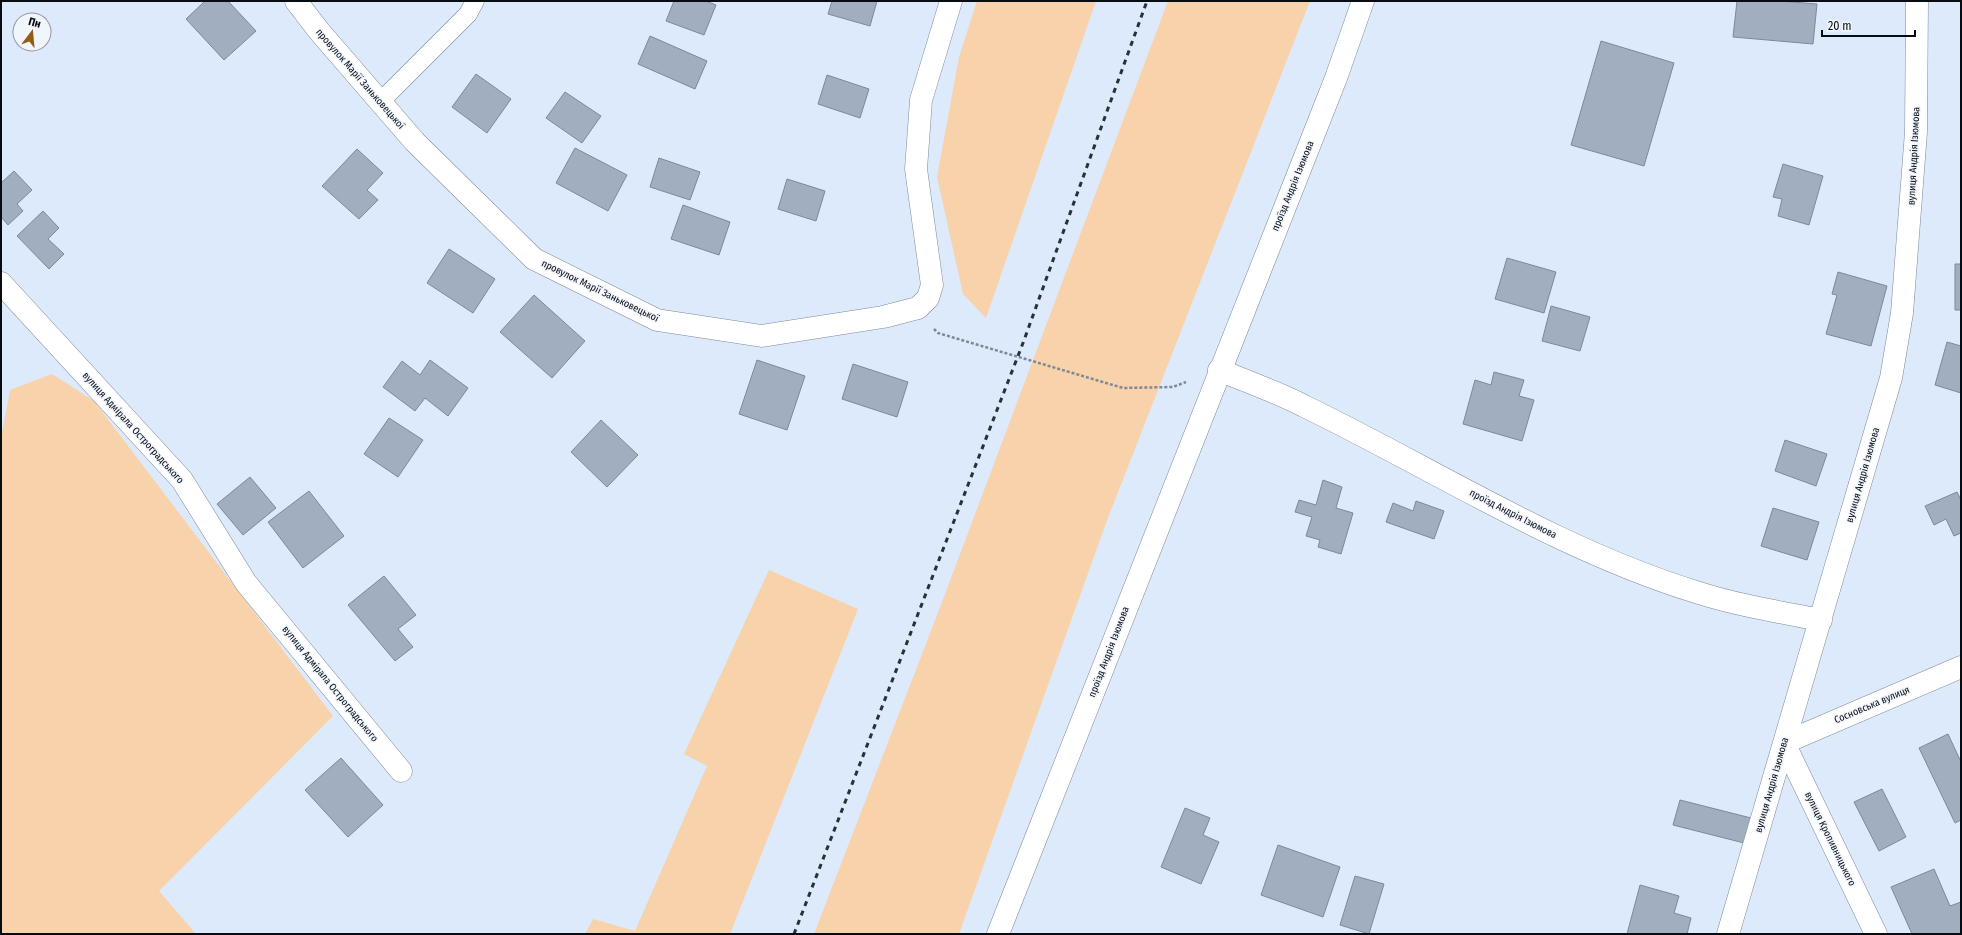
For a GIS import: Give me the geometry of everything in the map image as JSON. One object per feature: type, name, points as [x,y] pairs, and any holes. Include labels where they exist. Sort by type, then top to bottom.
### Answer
[{"type":"street","name":"провулок Марії Заньковецької","points":[[296,1],[319,31],[415,142],[534,259],[657,320],[762,336],[882,318],[918,308]]},
{"type":"street","points":[[918,308],[928,298],[932,285],[916,169],[921,100],[951,1]]},
{"type":"street","name":"проїзд Андрія Ізюмова","points":[[998,934],[1336,78],[1363,1]]},
{"type":"street","name":"вулиця Андрія Ізюмова","points":[[1728,934],[1891,378],[1902,313],[1916,132],[1918,1]]},
{"type":"street","name":"вулиця Адмірала Остроградського","points":[[1,283],[182,480],[246,583],[401,771]]},
{"type":"street","name":"проїзд Андрія Ізюмова","points":[[1220,370],[1303,405],[1540,529],[1621,565],[1696,592],[1766,610],[1821,620]]},
{"type":"street","name":"Сосновська вулиця","points":[[1784,743],[1961,667]]},
{"type":"street","name":"вулиця Кропивницького","points":[[1784,743],[1876,934]]},
{"type":"lane","points":[[380,102],[468,14],[475,1]]},
{"type":"path","points":[[918,308],[938,333],[1123,388],[1173,387],[1220,370]]},
{"type":"shaded area","points":[[977,1],[1096,1],[986,318],[963,294],[937,177],[959,57]]},
{"type":"shaded area","points":[[1168,1],[1310,1],[1106,523],[959,934],[814,934],[939,610]]},
{"type":"shaded area","points":[[52,374],[94,401],[333,716],[159,891],[196,934],[1,934],[1,438],[10,390]]},
{"type":"shaded area","points":[[769,570],[858,609],[730,934],[585,934],[593,919],[635,931],[707,766],[684,754]]},
{"type":"building","points":[[205,1],[228,1],[256,31],[224,60],[186,19]]},
{"type":"building","points":[[674,1],[706,1],[716,5],[704,35],[666,21]]},
{"type":"building","points":[[832,1],[877,1],[870,26],[828,14]]},
{"type":"building","points":[[1737,1],[1780,1],[1817,4],[1813,44],[1733,37]]},
{"type":"building","points":[[650,36],[707,61],[695,89],[638,64]]},
{"type":"building","points":[[1601,41],[1674,63],[1644,166],[1571,145]]},
{"type":"building","points":[[476,74],[511,99],[487,133],[452,107]]},
{"type":"building","points":[[827,75],[869,89],[860,118],[818,104]]},
{"type":"building","points":[[565,92],[601,116],[582,143],[546,118]]},
{"type":"building","points":[[575,148],[627,175],[608,211],[556,183]]},
{"type":"building","points":[[357,149],[383,173],[367,190],[378,200],[359,219],[322,186]]},
{"type":"building","points":[[659,158],[700,172],[690,200],[650,187]]},
{"type":"building","points":[[1783,164],[1823,176],[1809,225],[1778,216],[1782,199],[1773,197]]},
{"type":"building","points":[[14,171],[32,190],[17,204],[23,211],[8,225],[1,217],[1,183]]},
{"type":"building","points":[[787,179],[825,191],[816,221],[778,209]]},
{"type":"building","points":[[683,205],[730,222],[719,255],[671,239]]},
{"type":"building","points":[[43,211],[59,228],[48,239],[64,254],[49,269],[17,236]]},
{"type":"building","points":[[449,249],[495,279],[473,313],[427,283]]},
{"type":"building","points":[[1507,258],[1556,272],[1544,313],[1495,299]]},
{"type":"building","points":[[1955,264],[1961,264],[1961,310],[1955,310]]},
{"type":"building","points":[[1838,272],[1887,286],[1871,346],[1826,334],[1837,295],[1832,294]]},
{"type":"building","points":[[534,295],[585,341],[552,378],[500,332]]},
{"type":"building","points":[[1551,306],[1590,317],[1580,351],[1542,341]]},
{"type":"building","points":[[1947,342],[1961,346],[1961,393],[1935,385]]},
{"type":"building","points":[[430,360],[468,388],[448,416],[425,398],[415,411],[383,387],[402,361],[420,375]]},
{"type":"building","points":[[757,360],[805,376],[787,430],[739,414]]},
{"type":"building","points":[[853,364],[908,382],[897,417],[842,399]]},
{"type":"building","points":[[1494,372],[1524,380],[1519,396],[1534,400],[1522,441],[1463,424],[1475,380],[1491,385]]},
{"type":"building","points":[[389,418],[423,440],[398,477],[364,454]]},
{"type":"building","points":[[601,420],[638,455],[607,487],[571,452]]},
{"type":"building","points":[[1785,440],[1827,454],[1816,486],[1775,471]]},
{"type":"building","points":[[250,477],[276,508],[243,535],[217,504]]},
{"type":"building","points":[[1323,480],[1342,487],[1336,508],[1353,513],[1341,554],[1318,547],[1320,540],[1306,536],[1312,517],[1295,512],[1299,500],[1316,505]]},
{"type":"building","points":[[309,491],[344,536],[303,568],[268,522]]},
{"type":"building","points":[[1957,492],[1961,500],[1961,533],[1954,536],[1946,519],[1934,525],[1925,506]]},
{"type":"building","points":[[1416,501],[1444,511],[1434,539],[1386,522],[1393,503],[1413,511]]},
{"type":"building","points":[[1773,508],[1819,522],[1807,560],[1761,546]]},
{"type":"building","points":[[384,576],[416,615],[398,629],[413,647],[395,661],[348,605]]},
{"type":"building","points":[[1948,734],[1961,762],[1961,820],[1955,823],[1919,748]]},
{"type":"building","points":[[341,758],[383,805],[348,837],[305,790]]},
{"type":"building","points":[[1882,789],[1906,837],[1879,851],[1854,802]]},
{"type":"building","points":[[1680,800],[1755,819],[1748,844],[1673,825]]},
{"type":"building","points":[[1185,808],[1210,818],[1203,835],[1219,842],[1201,884],[1161,867]]},
{"type":"building","points":[[1278,845],[1340,867],[1323,917],[1261,895]]},
{"type":"building","points":[[1934,869],[1950,906],[1961,902],[1961,934],[1912,934],[1891,887]]},
{"type":"building","points":[[1355,876],[1384,884],[1369,934],[1340,925]]},
{"type":"building","points":[[1640,885],[1679,896],[1674,913],[1691,918],[1687,934],[1627,934]]},
{"type":"railway","points":[[794,934],[1023,343],[1147,1]]}]
